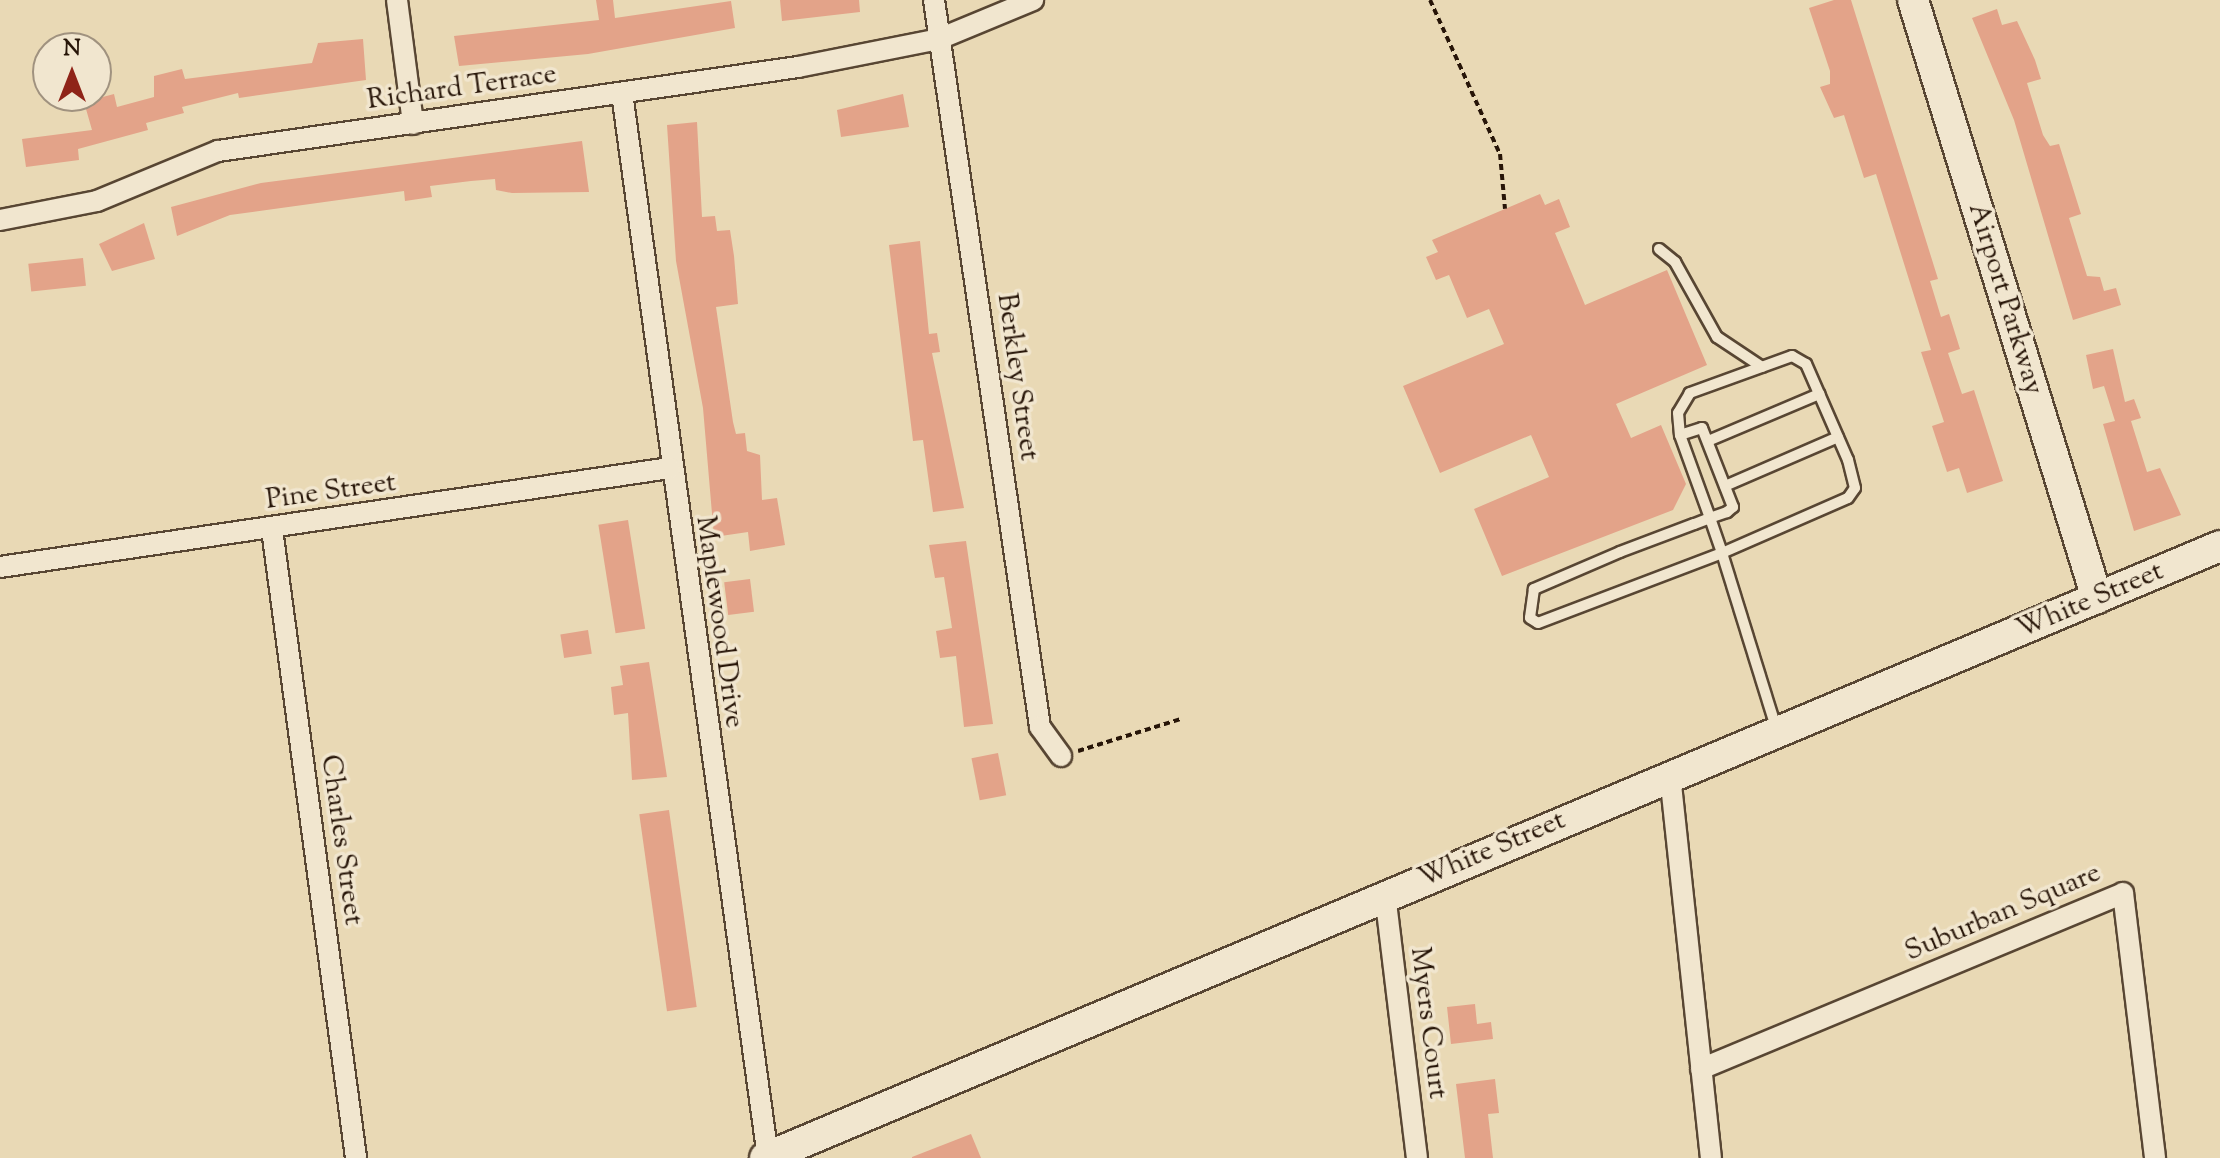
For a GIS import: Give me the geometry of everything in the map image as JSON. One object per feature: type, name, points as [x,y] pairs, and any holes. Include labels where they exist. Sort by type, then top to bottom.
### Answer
[{"type":"street","points":[[397,0],[413,124]]},
{"type":"street","name":"Berkley Street","points":[[934,0],[1040,727],[1061,756]]},
{"type":"street","name":"Richard Terrace","points":[[0,220],[97,201],[218,151],[622,93],[939,39],[1033,0]]},
{"type":"street","name":"Airport Parkway","points":[[1913,0],[2097,598]]},
{"type":"street","name":"Maplewood Drive","points":[[622,93],[670,468],[767,1158]]},
{"type":"street","name":"Pine Street","points":[[0,567],[670,468]]},
{"type":"street","name":"Charles Street","points":[[272,529],[356,1158]]},
{"type":"street","name":"White Street","points":[[767,1158],[1385,894],[2220,546]]},
{"type":"street","points":[[1670,775],[1711,1158]]},
{"type":"street","name":"Suburban Square","points":[[1701,1069],[2123,893],[2155,1158]]},
{"type":"street","name":"Myers Court","points":[[1385,894],[1417,1158]]},
{"type":"lane","points":[[1659,249],[1675,262],[1717,337],[1762,367]]},
{"type":"lane","points":[[1680,435],[1702,428],[1733,507],[1710,518],[1534,589],[1530,618],[1538,623],[1722,553],[1848,498],[1855,488],[1838,437],[1806,364],[1792,356],[1680,401],[1680,435],[1710,518],[1722,553],[1777,731]]},
{"type":"lane","points":[[1708,441],[1819,394]]},
{"type":"lane","points":[[1725,486],[1838,437]]},
{"type":"path","points":[[1430,0],[1500,154],[1505,209]]},
{"type":"path","points":[[1061,756],[1181,719]]},
{"type":"building","points":[[596,0],[613,0],[615,18],[731,1],[735,28],[588,54],[459,66],[454,36],[599,20]]},
{"type":"building","points":[[780,0],[859,0],[860,12],[782,21]]},
{"type":"building","points":[[1834,0],[1851,0],[1938,279],[1930,281],[1941,317],[1949,314],[1960,349],[1948,353],[1962,394],[1974,390],[2003,481],[1967,493],[1959,468],[1947,472],[1932,426],[1944,422],[1921,352],[1931,350],[1876,174],[1864,178],[1844,115],[1834,118],[1820,87],[1830,84],[1830,71],[1809,8]]},
{"type":"building","points":[[1997,9],[2002,25],[2017,21],[2035,60],[2041,79],[2027,83],[2043,135],[2050,146],[2059,144],[2081,214],[2069,218],[2087,276],[2100,277],[2104,291],[2116,288],[2121,305],[2073,320],[2014,120],[1972,18]]},
{"type":"building","points":[[363,39],[366,80],[239,98],[238,93],[182,107],[184,113],[146,123],[148,130],[78,149],[79,160],[26,167],[22,139],[92,130],[87,112],[112,112],[114,94],[117,107],[154,97],[154,76],[182,69],[185,79],[312,63],[318,43]]},
{"type":"building","points":[[903,94],[909,127],[841,137],[837,110]]},
{"type":"building","points":[[697,122],[702,217],[715,216],[717,231],[730,230],[734,256],[738,304],[716,307],[733,422],[736,434],[745,433],[747,451],[760,455],[762,500],[777,498],[785,545],[750,551],[748,532],[714,537],[703,408],[676,261],[667,125]]},
{"type":"building","points":[[582,141],[589,192],[512,193],[496,190],[495,179],[471,181],[430,186],[432,197],[405,201],[404,191],[230,215],[177,236],[171,207],[261,183]]},
{"type":"building","points":[[1540,194],[1545,205],[1559,199],[1570,227],[1555,233],[1585,305],[1667,270],[1707,365],[1616,404],[1631,438],[1661,425],[1686,484],[1673,510],[1502,576],[1474,509],[1549,477],[1531,435],[1440,473],[1403,386],[1504,344],[1489,309],[1467,318],[1449,275],[1436,280],[1426,257],[1438,252],[1432,240]]},
{"type":"building","points":[[144,223],[155,259],[112,271],[99,244]]},
{"type":"building","points":[[920,241],[929,334],[937,333],[940,352],[932,353],[964,508],[933,512],[923,440],[913,441],[889,245]]},
{"type":"building","points":[[83,258],[86,286],[31,292],[28,264]]},
{"type":"building","points":[[2113,349],[2125,402],[2134,399],[2141,418],[2131,421],[2147,472],[2160,468],[2181,515],[2134,531],[2103,424],[2115,421],[2104,386],[2093,389],[2086,355]]},
{"type":"building","points":[[628,520],[645,629],[616,633],[598,525]]},
{"type":"building","points":[[966,541],[993,724],[964,727],[956,656],[940,658],[936,631],[952,628],[944,577],[935,578],[929,545]]},
{"type":"building","points":[[750,579],[754,612],[728,615],[724,582]]},
{"type":"building","points":[[588,630],[592,654],[564,658],[560,634]]},
{"type":"building","points":[[649,662],[667,777],[632,780],[628,713],[614,715],[611,687],[623,685],[620,666]]},
{"type":"building","points":[[998,753],[1006,795],[980,800],[971,758]]},
{"type":"building","points":[[669,810],[697,1007],[667,1011],[639,814]]},
{"type":"building","points":[[1475,1004],[1477,1024],[1491,1022],[1493,1039],[1451,1044],[1447,1007]]},
{"type":"building","points":[[1495,1079],[1499,1113],[1488,1114],[1493,1158],[1465,1158],[1456,1084]]},
{"type":"building","points":[[971,1134],[981,1158],[912,1158],[912,1157]]}]
